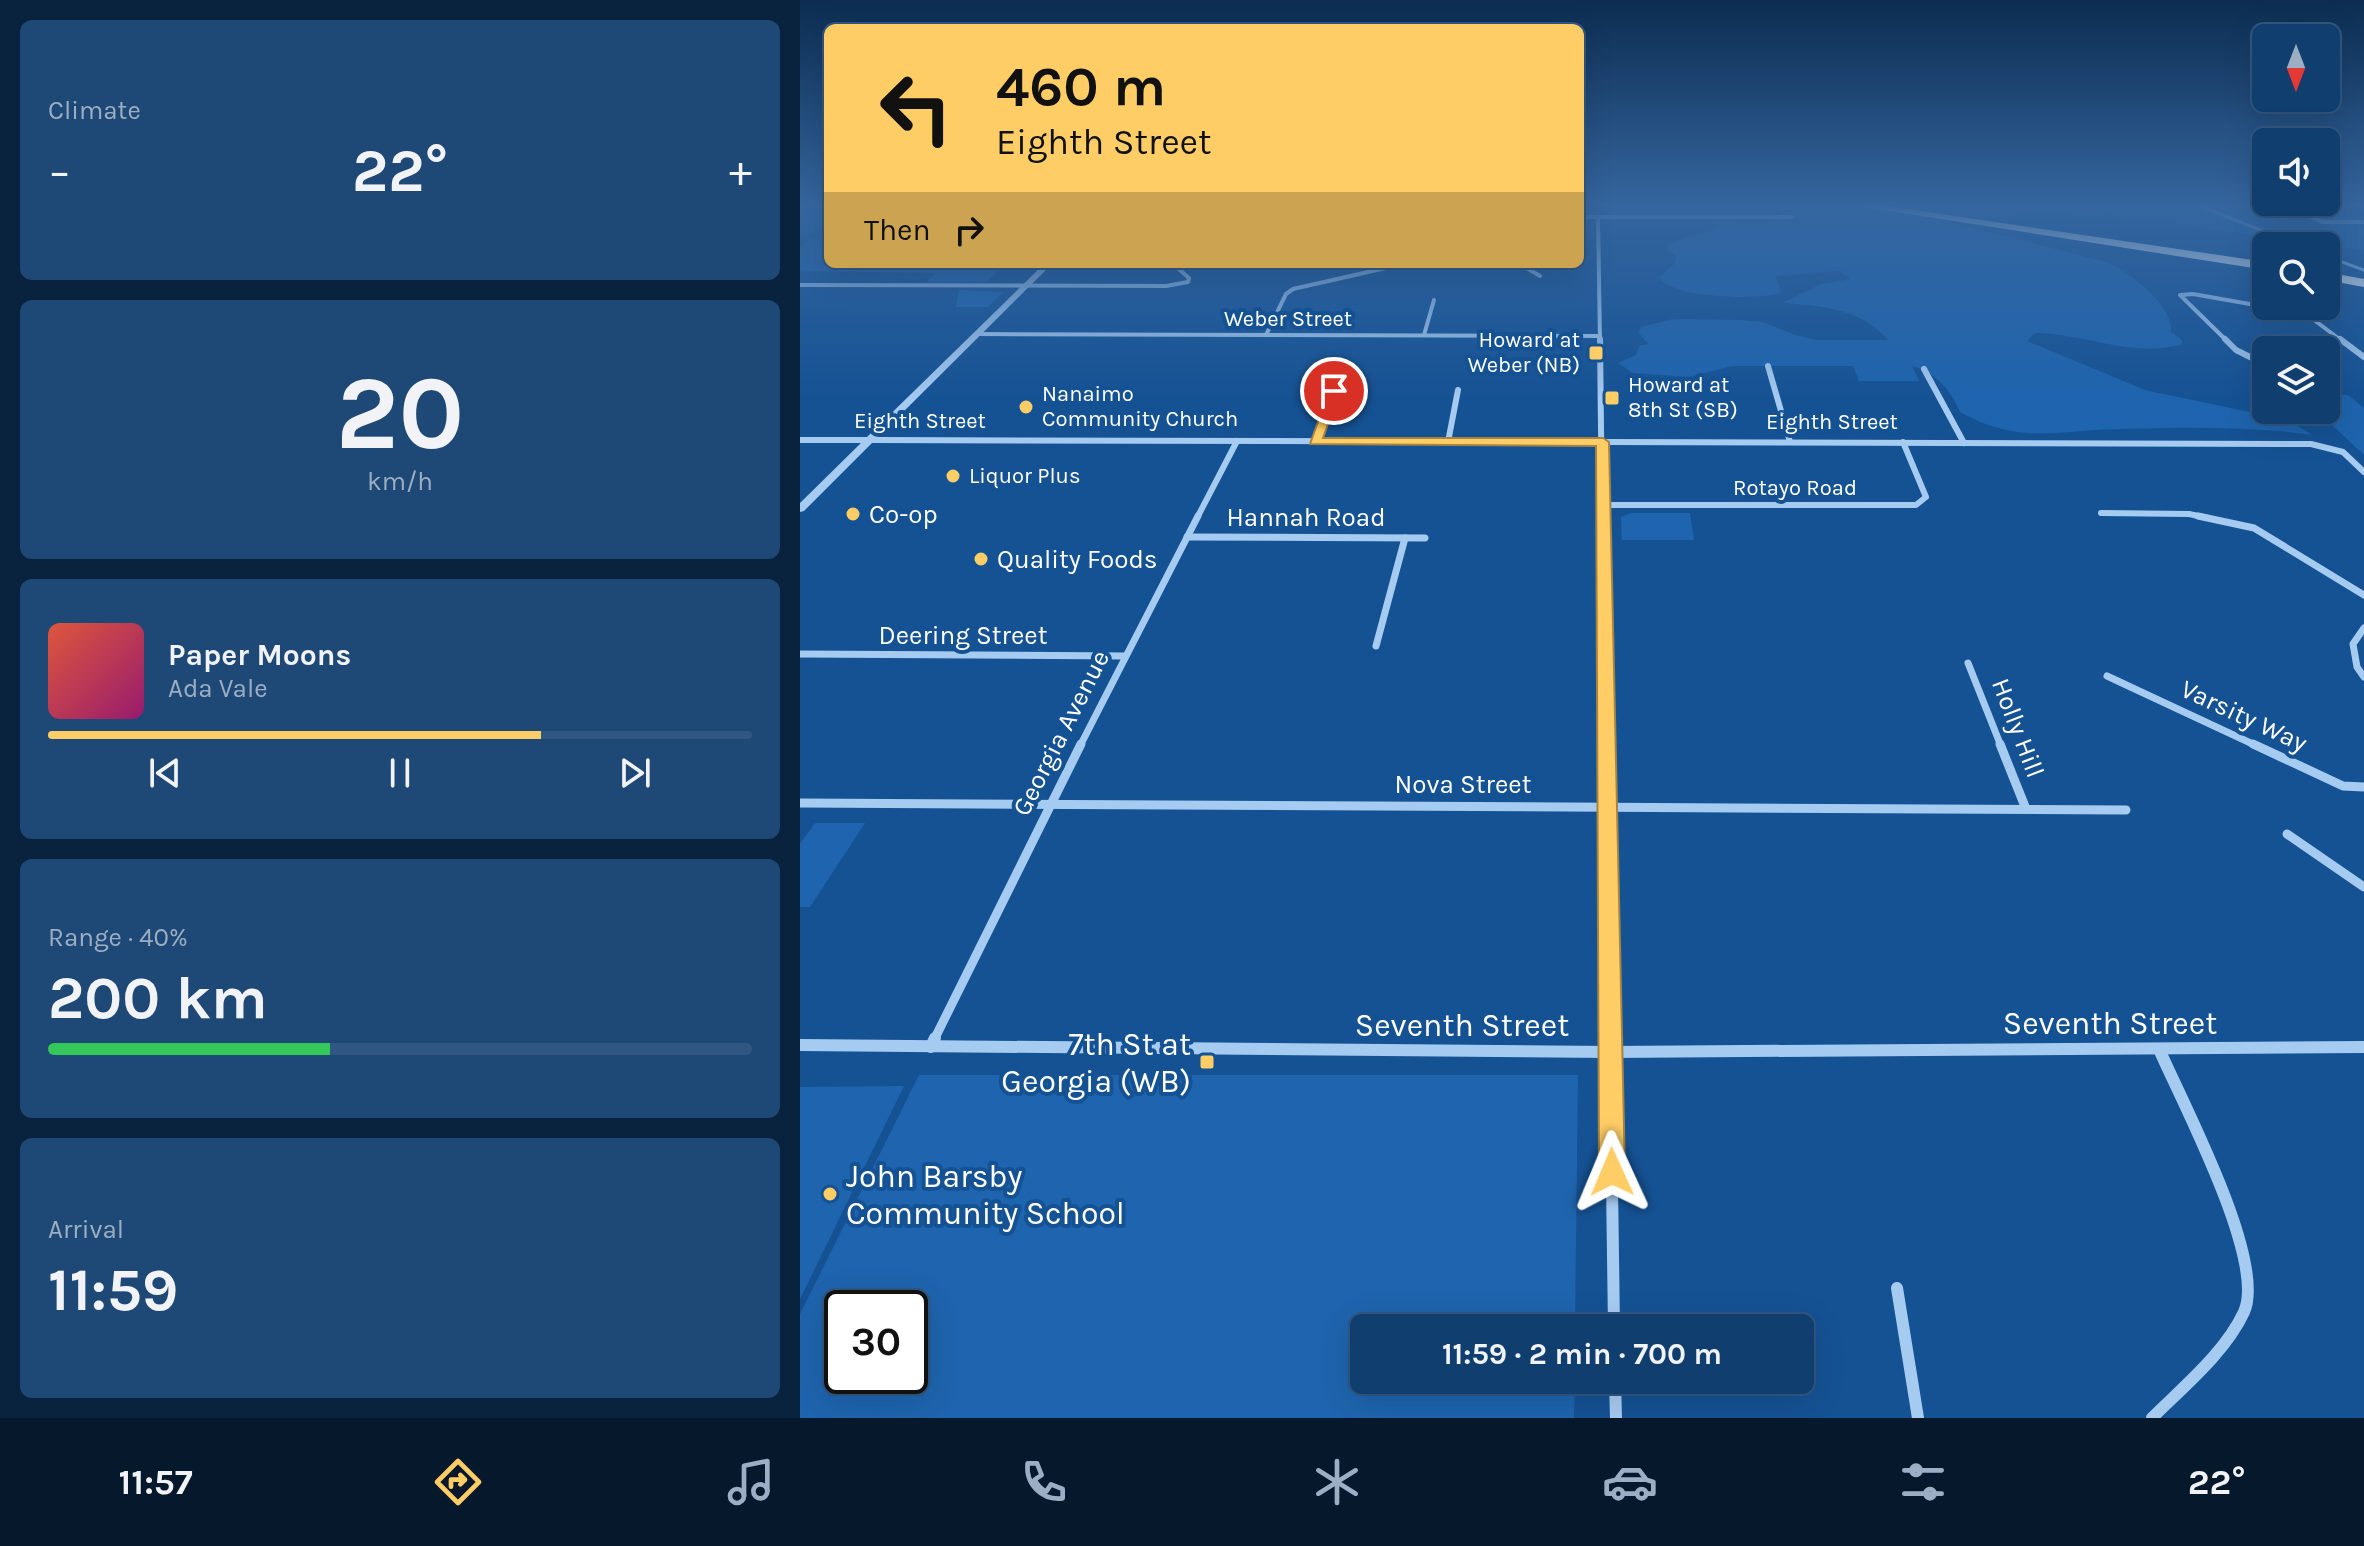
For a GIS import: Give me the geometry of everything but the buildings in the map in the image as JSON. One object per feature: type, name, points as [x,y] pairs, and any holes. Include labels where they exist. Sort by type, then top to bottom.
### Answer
[{"type":"highway","points":[[2340,271],[2364,275]]},
{"type":"highway","points":[[2340,279],[2364,283]]},
{"type":"street","points":[[800,509],[1043,269]]},
{"type":"street","points":[[800,285],[1166,286],[1188,282],[1189,278],[1179,269]]},
{"type":"street","points":[[1266,335],[1286,294],[1293,289],[1380,269]]},
{"type":"street","points":[[1529,269],[1540,276]]},
{"type":"street","points":[[1599,269],[1614,1314]]},
{"type":"street","points":[[2252,358],[2236,350],[2182,298],[2182,294],[2306,314],[2336,336]]},
{"type":"street","points":[[1424,335],[1434,300]]},
{"type":"street","name":"Weber Street","points":[[977,334],[1600,336]]},
{"type":"street","points":[[2340,339],[2364,357]]},
{"type":"street","points":[[1768,366],[1790,442]]},
{"type":"street","points":[[1924,369],[1964,443]]},
{"type":"street","points":[[1448,442],[1458,390]]},
{"type":"street","points":[[1315,442],[1334,391]]},
{"type":"street","name":"Eighth Street","points":[[800,440],[2298,444],[2335,448],[2364,472]]},
{"type":"street","name":"Georgia Avenue","points":[[931,1047],[1049,804],[1095,723],[1125,656],[1237,441]]},
{"type":"street","name":"Rotayo Road","points":[[1602,505],[1916,505],[1926,497],[1903,442]]},
{"type":"street","points":[[2101,513],[2189,514],[2254,528],[2364,595]]},
{"type":"street","name":"Hannah Road","points":[[1187,537],[1425,538]]},
{"type":"street","points":[[1376,646],[1405,538]]},
{"type":"street","points":[[2364,628],[2353,644],[2357,667],[2364,677]]},
{"type":"street","name":"Deering Street","points":[[800,654],[1125,656]]},
{"type":"street","name":"Holly Hill","points":[[1968,663],[2026,809]]},
{"type":"street","name":"Varsity Way","points":[[2107,676],[2343,786],[2364,787]]},
{"type":"street","name":"Nova Street","points":[[800,803],[2126,810]]},
{"type":"street","points":[[2287,834],[2364,887]]},
{"type":"street","name":"Seventh Street","points":[[800,1045],[1610,1052],[2364,1047]]},
{"type":"street","points":[[2152,1418],[2223,1344],[2248,1301],[2243,1246],[2159,1049]]},
{"type":"street","points":[[1897,1288],[1918,1418]]},
{"type":"street","points":[[1615,1394],[1616,1418]]},
{"type":"shaded area","points":[[999,269],[987,282],[927,282],[936,273],[800,271]]},
{"type":"shaded area","points":[[1668,269],[2119,269],[2158,301],[2170,321],[2171,332],[2182,340],[2182,344],[2146,349],[2035,333],[2027,341],[2145,390],[2252,412],[2252,424],[2295,424],[2312,435],[2216,428],[2039,433],[2001,429],[1960,412],[1942,383],[1912,366],[1919,381],[1859,381],[1853,366],[1732,366],[1689,377],[1633,373],[1618,363],[1636,355],[1640,345],[1648,344],[1639,333],[1641,327],[1673,319],[1763,322],[1817,340],[1888,340],[1877,329],[1853,315],[1826,308],[1782,303],[1821,284],[1851,279],[1839,271],[1776,276],[1781,293],[1754,297],[1699,294],[1668,285],[1659,278]]},
{"type":"shaded area","points":[[959,290],[1003,292],[988,307],[956,307]]},
{"type":"shaded area","points":[[2340,395],[2348,395],[2364,408],[2364,455],[2331,424],[2340,424]]},
{"type":"shaded area","points":[[1631,513],[1690,513],[1694,540],[1622,540],[1621,517]]},
{"type":"shaded area","points":[[815,823],[865,823],[810,907],[800,907],[800,844]]},
{"type":"shaded area","points":[[919,1075],[1578,1075],[1575,1314],[1350,1314],[1350,1394],[1575,1394],[1574,1418],[800,1418],[800,1314]]},
{"type":"shaded area","name":"John Barsby Community School","points":[[904,1086],[800,1299],[800,1087]]},
{"type":"place","name":"Howard at Weber (NB)","points":[[1596,353]]},
{"type":"place","name":"Howard at 8th St (SB)","points":[[1612,398]]},
{"type":"place","name":"Nanaimo Community Church","points":[[1026,407]]},
{"type":"place","name":"Liquor Plus","points":[[953,476]]},
{"type":"place","name":"Co-op","points":[[853,514]]},
{"type":"place","name":"Quality Foods","points":[[981,559]]},
{"type":"place","name":"7th St at Georgia (WB)","points":[[1207,1062]]},
{"type":"place","name":"John Barsby Community School","points":[[830,1194]]},
{"type":"route","points":[[1334,391],[1315,442],[1603,442],[1612,1172]]}]
